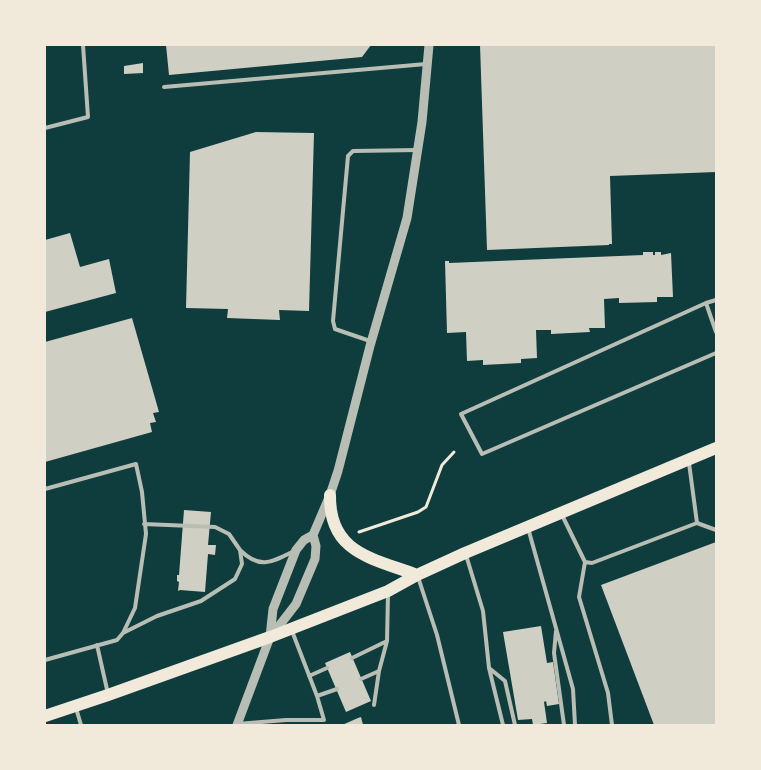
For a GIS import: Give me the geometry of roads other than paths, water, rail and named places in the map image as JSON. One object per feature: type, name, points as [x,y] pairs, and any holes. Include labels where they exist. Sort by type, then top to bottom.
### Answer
[{"type":"main road","points":[[45,716],[270,637],[388,591],[417,575],[465,553],[716,448]]},
{"type":"main road","points":[[330,495],[332,520],[336,530],[348,546],[366,556],[417,575]]},
{"type":"street","points":[[270,637],[296,604],[315,559],[316,546],[314,535],[330,495],[407,218],[429,45]]},
{"type":"street","points":[[237,725],[270,637],[273,609],[296,550],[304,540],[314,535]]},
{"type":"lane","points":[[45,128],[88,117],[83,45]]},
{"type":"lane","points":[[164,87],[428,64]]},
{"type":"lane","points":[[372,342],[335,329],[333,321],[348,156],[353,151],[417,150]]},
{"type":"lane","points":[[716,300],[461,414],[482,454],[716,353]]},
{"type":"lane","points":[[706,303],[716,332]]},
{"type":"lane","points":[[688,459],[697,523]]},
{"type":"lane","points":[[45,489],[136,464],[142,492],[146,534],[135,608],[123,633],[117,640],[45,660]]},
{"type":"lane","points":[[561,513],[585,562],[579,597],[608,693],[612,725]]},
{"type":"lane","points":[[585,562],[592,563],[697,523],[716,530]]},
{"type":"lane","points":[[144,524],[215,527],[229,534],[250,560],[274,561],[296,550]]},
{"type":"lane","points":[[528,527],[573,689],[575,725]]},
{"type":"lane","points":[[123,633],[157,616],[201,600],[235,579],[242,564],[240,550]]},
{"type":"lane","points":[[465,553],[483,611],[489,668],[503,725]]},
{"type":"lane","points":[[417,575],[438,635],[458,725]]},
{"type":"lane","points":[[374,705],[387,642],[388,591]]},
{"type":"lane","points":[[556,628],[554,653],[564,725]]},
{"type":"lane","points":[[237,725],[286,720],[324,720],[317,696],[291,629]]},
{"type":"lane","points":[[352,658],[387,642]]},
{"type":"lane","points":[[97,645],[108,695]]},
{"type":"lane","points":[[309,676],[327,668]]},
{"type":"lane","points":[[489,668],[505,682],[515,725]]},
{"type":"lane","points":[[361,678],[380,670]]},
{"type":"lane","points":[[317,696],[336,689]]},
{"type":"lane","points":[[76,706],[81,725]]}]
